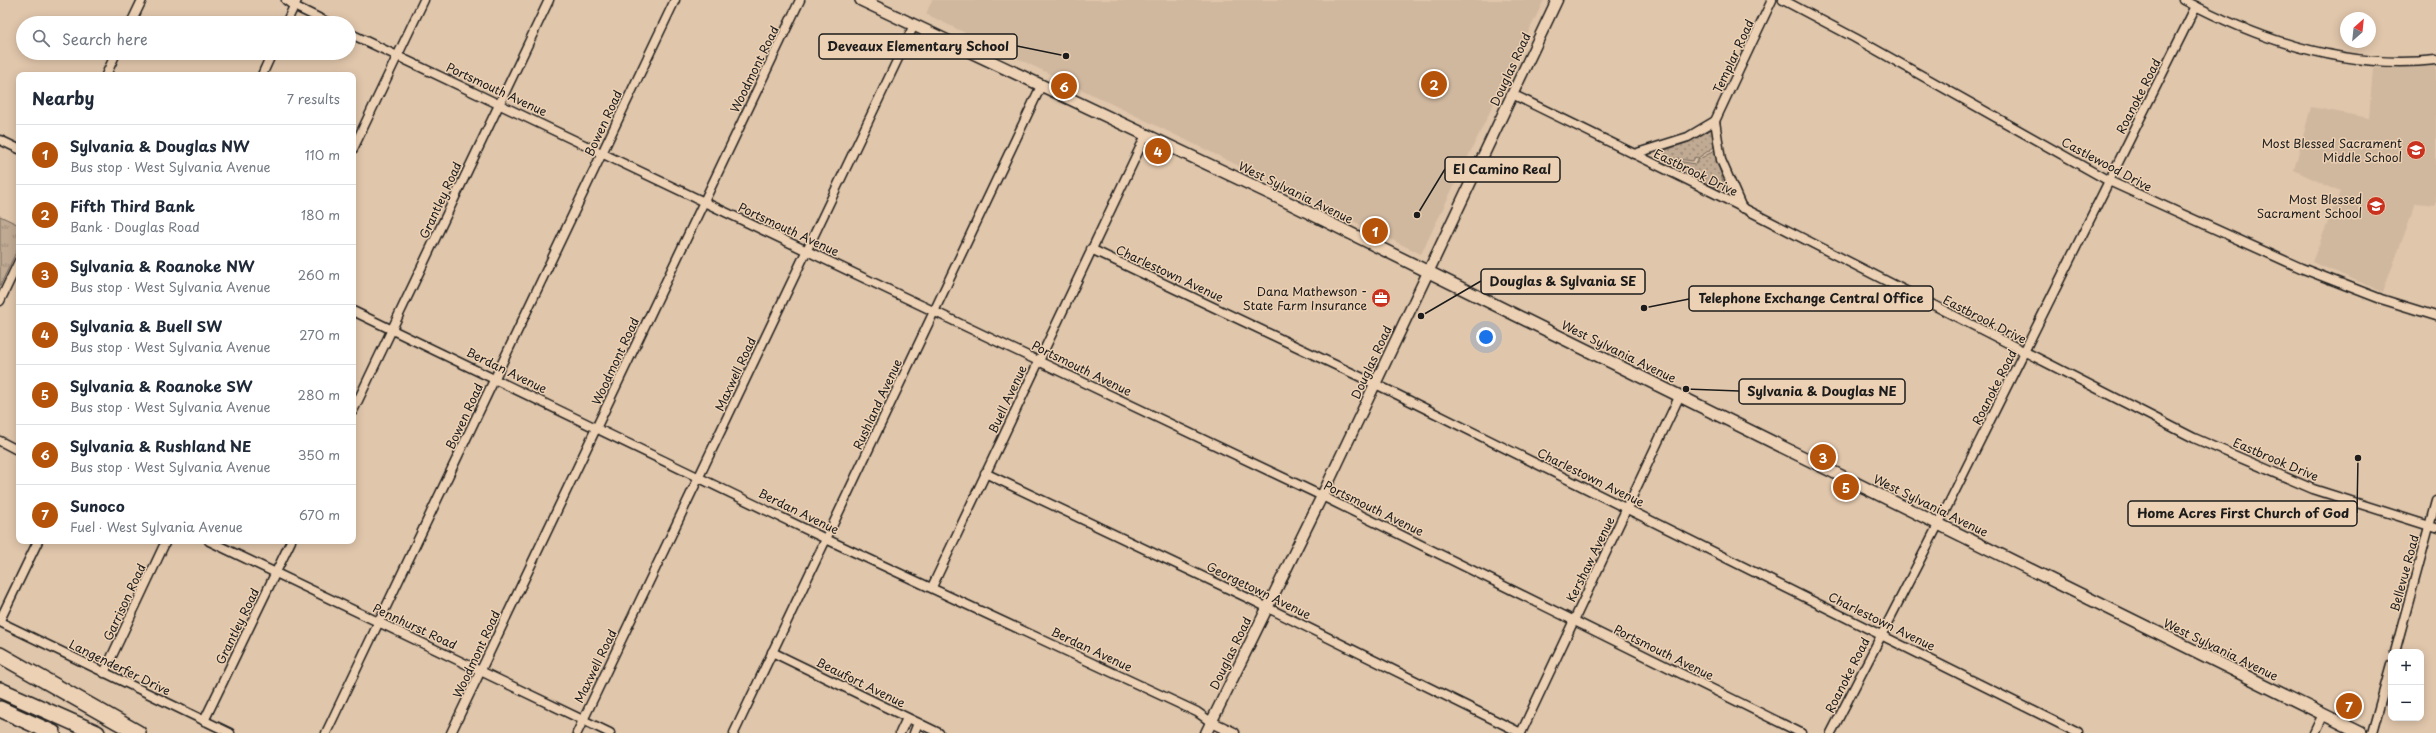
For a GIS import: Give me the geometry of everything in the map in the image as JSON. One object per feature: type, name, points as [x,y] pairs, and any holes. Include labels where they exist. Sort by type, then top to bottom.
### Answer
[{"type":"highway","points":[[0,655],[138,733]]},
{"type":"highway","points":[[0,690],[97,733]]},
{"type":"highway","points":[[0,709],[53,733]]},
{"type":"highway","points":[[0,718],[37,733]]},
{"type":"main road","name":"West Sylvania Avenue","points":[[862,0],[1275,196],[2361,733]]},
{"type":"street","points":[[134,16],[142,0]]},
{"type":"street","points":[[286,0],[296,3],[317,16]]},
{"type":"street","points":[[356,143],[424,0]]},
{"type":"street","name":"Grantley Road","points":[[356,405],[549,0]]},
{"type":"street","name":"Bowen Road","points":[[326,733],[675,0]]},
{"type":"street","name":"Woodmont Road","points":[[451,733],[800,0]]},
{"type":"street","name":"Douglas Road","points":[[1206,733],[1266,607],[1322,496],[1557,0]]},
{"type":"street","name":"Templar Road","points":[[1715,121],[1772,0]]},
{"type":"street","name":"Castlewood Drive","points":[[1783,0],[1862,42],[2109,181],[2301,268],[2381,299],[2436,316]]},
{"type":"street","points":[[2184,0],[2258,34],[2323,54],[2366,61],[2436,60]]},
{"type":"street","points":[[290,16],[296,3]]},
{"type":"street","name":"Roanoke Road","points":[[1831,733],[1939,523],[2196,6]]},
{"type":"street","name":"Maxwell Road","points":[[577,733],[914,25]]},
{"type":"street","name":"Portsmouth Avenue","points":[[356,36],[500,103],[704,202],[1039,360],[1322,496],[1801,733]]},
{"type":"street","points":[[107,72],[113,60]]},
{"type":"street","points":[[263,72],[269,60]]},
{"type":"street","name":"Rushland Avenue","points":[[734,733],[1042,86]]},
{"type":"street","name":"Eastbrook Drive","points":[[1512,94],[1742,208],[2194,438],[2306,486],[2432,528]]},
{"type":"street","points":[[1634,154],[1688,137],[1715,121],[1721,160],[1742,208]]},
{"type":"street","name":"Buell Avenue","points":[[932,588],[1146,135]]},
{"type":"street","points":[[0,140],[16,148]]},
{"type":"street","name":"Charlestown Avenue","points":[[1092,249],[1375,384],[2078,733]]},
{"type":"street","points":[[0,301],[16,267]]},
{"type":"street","name":"Berdan Avenue","points":[[356,312],[495,378],[826,539],[1197,712],[1211,722],[1234,733]]},
{"type":"street","name":"Kershaw Avenue","points":[[1521,733],[1680,395]]},
{"type":"street","points":[[0,442],[16,450]]},
{"type":"street","name":"Georgetown Avenue","points":[[985,473],[1266,607],[1521,733]]},
{"type":"street","name":"Bellevue Road","points":[[2396,649],[2432,528],[2436,501]]},
{"type":"street","points":[[0,621],[37,544]]},
{"type":"street","name":"Garrison Road","points":[[104,673],[165,544]]},
{"type":"street","name":"Pennhurst Road","points":[[215,544],[610,733]]},
{"type":"street","name":"Grantley Road","points":[[204,721],[290,544]]},
{"type":"street","name":"Langenderfer Drive","points":[[0,621],[104,673],[230,733]]},
{"type":"street","name":"Beaufort Avenue","points":[[772,652],[939,733]]},
{"type":"street","points":[[2372,733],[2388,676]]},
{"type":"street","points":[[2314,733],[2323,714]]},
{"type":"street","points":[[900,733],[907,718]]},
{"type":"street","points":[[914,733],[918,723]]},
{"type":"shaded area","points":[[932,0],[1544,0],[1421,254],[926,14]]},
{"type":"shaded area","points":[[2436,63],[2436,205],[2416,203],[2383,292],[2312,262],[2340,192],[2294,170],[2311,107],[2369,118],[2373,68]]},
{"type":"green space","points":[[1711,127],[1714,130],[1714,147],[1698,158],[1695,157],[1693,161],[1662,157],[1663,151],[1689,142]]},
{"type":"green space","points":[[1715,150],[1725,190],[1720,192],[1661,162],[1663,159],[1696,164],[1698,160]]},
{"type":"green space","points":[[0,216],[16,224],[16,252],[0,286]]},
{"type":"place","name":"Deveaux Elementary School","points":[[1066,56]]},
{"type":"place","name":"Fifth Third Bank","points":[[1434,84]]},
{"type":"place","name":"Sylvania & Rushland NE","points":[[1064,86]]},
{"type":"place","name":"Most Blessed Sacrament Middle School","points":[[2416,150]]},
{"type":"place","name":"Sylvania & Buell SW","points":[[1158,151]]},
{"type":"place","name":"Most Blessed Sacrament School","points":[[2376,206]]},
{"type":"place","name":"El Camino Real","points":[[1417,215]]},
{"type":"place","name":"Sylvania & Douglas NW","points":[[1375,231]]},
{"type":"place","name":"Dana Mathewson - State Farm Insurance","points":[[1381,298]]},
{"type":"place","name":"Telephone Exchange Central Office","points":[[1644,308]]},
{"type":"place","name":"Douglas & Sylvania SE","points":[[1421,316]]},
{"type":"place","name":"Sylvania & Douglas NE","points":[[1686,389]]},
{"type":"place","name":"Sylvania & Roanoke NW","points":[[1823,457]]},
{"type":"place","name":"Home Acres First Church of God","points":[[2358,458]]},
{"type":"place","name":"Sylvania & Roanoke SW","points":[[1846,487]]},
{"type":"place","name":"Sunoco","points":[[2349,706]]}]
